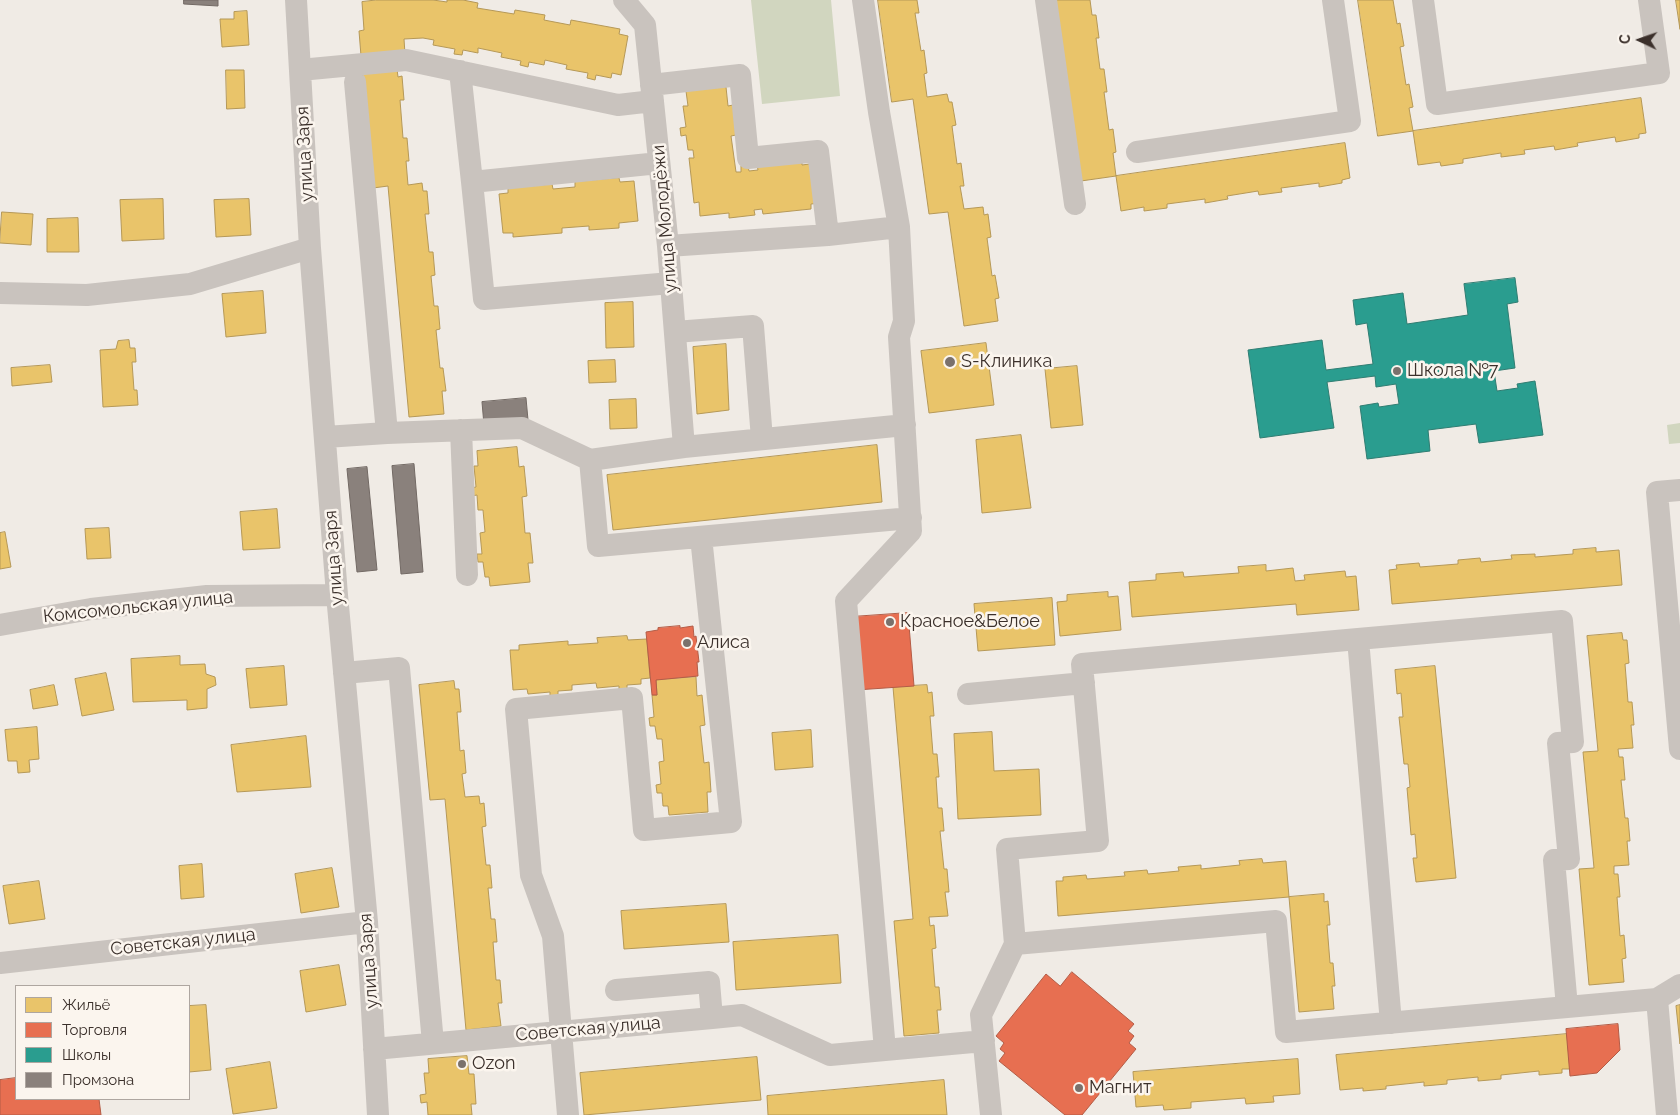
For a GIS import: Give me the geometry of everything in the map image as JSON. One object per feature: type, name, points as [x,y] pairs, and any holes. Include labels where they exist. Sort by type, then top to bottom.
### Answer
[{"type":"street","name":"улица Заря","points":[[296,0],[310,248],[337,595],[366,922],[378,1115]]},
{"type":"street","name":"улица Молодёжи","points":[[624,0],[645,24],[668,246],[684,447]]},
{"type":"street","points":[[863,0],[879,112],[899,227],[904,321],[900,337],[911,518],[911,531],[846,600],[885,1050]]},
{"type":"street","points":[[1046,0],[1075,204]]},
{"type":"street","points":[[1137,152],[1350,122],[1333,0]]},
{"type":"street","points":[[1423,0],[1437,104],[1659,73],[1649,0]]},
{"type":"street","points":[[300,70],[406,60],[618,105],[652,93],[740,75],[748,158],[818,151],[828,235]]},
{"type":"street","points":[[460,71],[484,299],[671,283]]},
{"type":"street","points":[[355,82],[387,433]]},
{"type":"street","points":[[472,182],[659,163]]},
{"type":"street","points":[[668,246],[828,235],[899,227]]},
{"type":"street","points":[[0,293],[87,295],[190,284],[310,248]]},
{"type":"street","points":[[675,332],[753,326],[762,439]]},
{"type":"street","points":[[325,437],[522,428],[590,460],[684,447],[905,425]]},
{"type":"street","points":[[461,430],[467,574]]},
{"type":"street","points":[[590,460],[598,546],[911,518]]},
{"type":"street","points":[[1680,490],[1657,492],[1680,749]]},
{"type":"street","points":[[568,1115],[552,936],[531,875],[516,709],[632,698],[644,830],[731,822],[701,537]]},
{"type":"street","name":"Комсомольская улица","points":[[0,625],[92,609],[207,596],[337,595]]},
{"type":"street","points":[[990,1115],[982,1014],[1015,944],[1007,849],[1098,841],[1082,664],[1562,621],[1573,742],[1558,743],[1569,859],[1554,860],[1567,1007]]},
{"type":"street","points":[[1358,639],[1391,1023]]},
{"type":"street","points":[[344,673],[399,668],[433,1043]]},
{"type":"street","points":[[968,694],[1084,683]]},
{"type":"street","points":[[1015,944],[1276,921],[1286,1032],[1657,999],[1680,985]]},
{"type":"street","name":"Советская улица","points":[[0,963],[366,922]]},
{"type":"street","points":[[616,990],[709,982],[712,1018]]},
{"type":"street","points":[[1657,999],[1667,1115]]},
{"type":"street","name":"Советская улица","points":[[374,1049],[742,1015],[830,1055],[984,1041]]},
{"type":"green space","points":[[751,0],[831,0],[840,96],[762,104]]},
{"type":"green space","points":[[1680,423],[1680,443],[1669,444],[1667,425]]},
{"type":"building: Жильё","points":[[376,0],[433,0],[447,2],[447,0],[463,0],[478,3],[477,8],[514,14],[515,10],[545,15],[544,20],[570,25],[571,20],[620,29],[619,34],[628,36],[621,75],[612,73],[611,78],[596,75],[595,80],[587,78],[588,73],[566,69],[567,65],[545,60],[544,65],[529,62],[528,67],[520,65],[521,61],[501,57],[502,53],[478,48],[478,53],[463,50],[462,55],[454,54],[455,49],[433,45],[434,40],[423,38],[404,39],[405,54],[361,56],[359,31],[364,30],[362,2]]},
{"type":"building: Жильё","points":[[878,0],[917,0],[919,13],[915,13],[921,51],[924,50],[927,73],[924,74],[927,97],[947,94],[949,102],[952,102],[956,125],[952,126],[957,164],[961,163],[964,186],[960,186],[964,209],[983,207],[984,215],[988,214],[991,237],[987,238],[992,276],[995,275],[999,298],[995,299],[998,321],[964,326],[948,212],[929,214],[913,99],[892,102]]},
{"type":"building: Жильё","points":[[1055,0],[1090,0],[1092,15],[1096,15],[1099,38],[1096,38],[1100,69],[1104,69],[1107,92],[1104,92],[1109,130],[1113,129],[1116,152],[1113,153],[1116,176],[1081,181]]},
{"type":"building: Жильё","points":[[1358,0],[1393,0],[1397,24],[1400,23],[1404,46],[1400,47],[1406,85],[1409,84],[1413,107],[1409,108],[1413,131],[1378,136]]},
{"type":"building: Жильё","points":[[1676,0],[1680,0],[1680,29]]},
{"type":"building: Жильё","points":[[247,11],[249,45],[222,47],[220,19],[234,19],[234,12]]},
{"type":"building: Жильё","points":[[397,69],[398,77],[402,76],[404,100],[400,100],[403,138],[407,138],[409,161],[406,161],[408,185],[422,183],[423,191],[427,191],[429,214],[425,214],[429,252],[433,252],[435,275],[431,276],[434,306],[438,306],[440,329],[436,330],[440,368],[443,368],[446,391],[442,391],[444,414],[409,417],[388,186],[373,188],[362,72]]},
{"type":"building: Жильё","points":[[226,70],[244,70],[245,108],[227,109]]},
{"type":"building: Жильё","points":[[726,87],[728,106],[733,105],[736,135],[731,136],[736,172],[741,172],[741,166],[748,166],[749,171],[758,170],[757,165],[802,160],[802,165],[817,163],[821,203],[811,204],[811,209],[763,214],[762,209],[754,210],[755,215],[729,218],[729,213],[700,216],[699,202],[694,203],[689,158],[694,158],[693,150],[688,150],[686,135],[681,136],[680,128],[686,127],[683,106],[688,106],[686,91]]},
{"type":"building: Жильё","points":[[1641,98],[1646,133],[1639,134],[1639,138],[1616,142],[1615,137],[1577,143],[1578,146],[1555,150],[1554,146],[1524,150],[1525,154],[1501,157],[1501,153],[1463,159],[1463,163],[1441,166],[1440,162],[1418,165],[1413,131]]},
{"type":"building: Жильё","points":[[1345,143],[1350,178],[1342,180],[1342,183],[1319,187],[1319,183],[1281,188],[1282,192],[1259,195],[1258,191],[1227,196],[1228,199],[1205,203],[1205,199],[1167,204],[1167,208],[1144,211],[1144,207],[1121,211],[1116,176]]},
{"type":"building: Жильё","points":[[619,178],[620,182],[634,181],[638,221],[619,223],[619,228],[589,230],[589,226],[562,228],[562,233],[513,237],[513,233],[503,233],[499,194],[508,193],[508,188],[552,184],[553,189],[575,187],[575,182]]},
{"type":"building: Жильё","points":[[163,199],[164,239],[122,241],[120,200]]},
{"type":"building: Жильё","points":[[249,199],[251,235],[216,237],[214,200]]},
{"type":"building: Жильё","points":[[2,212],[33,214],[31,245],[0,243]]},
{"type":"building: Жильё","points":[[78,218],[79,252],[47,252],[47,219]]},
{"type":"building: Жильё","points":[[263,291],[266,333],[226,337],[222,294]]},
{"type":"building: Жильё","points":[[633,302],[634,347],[606,348],[605,303]]},
{"type":"building: Жильё","points":[[129,340],[130,348],[135,348],[136,362],[132,362],[134,390],[137,390],[138,405],[103,407],[100,350],[116,349],[118,341]]},
{"type":"building: Жильё","points":[[986,343],[994,405],[929,413],[921,351]]},
{"type":"building: Жильё","points":[[726,344],[729,410],[697,414],[693,347]]},
{"type":"building: Жильё","points":[[615,360],[616,382],[589,383],[588,361]]},
{"type":"building: Жильё","points":[[50,365],[52,382],[12,386],[11,368]]},
{"type":"building: Жильё","points":[[1077,366],[1083,425],[1051,428],[1045,369]]},
{"type":"building: Жильё","points":[[636,399],[637,428],[610,429],[609,400]]},
{"type":"building: Жильё","points":[[1021,435],[1031,508],[982,513],[976,440]]},
{"type":"building: Жильё","points":[[877,445],[882,502],[613,530],[607,475]]},
{"type":"building: Жильё","points":[[517,447],[519,467],[524,466],[527,496],[522,497],[525,533],[530,533],[533,563],[528,563],[530,582],[490,586],[489,577],[485,577],[483,562],[478,562],[477,554],[482,554],[480,533],[485,532],[483,510],[478,510],[477,495],[471,496],[471,488],[476,487],[474,466],[478,466],[477,451]]},
{"type":"building: Жильё","points":[[277,509],[280,548],[243,550],[240,512]]},
{"type":"building: Жильё","points":[[109,528],[111,558],[87,559],[85,529]]},
{"type":"building: Жильё","points":[[5,532],[11,567],[0,569],[0,533]]},
{"type":"building: Жильё","points":[[1596,548],[1596,552],[1619,550],[1622,585],[1392,604],[1389,570],[1397,569],[1396,565],[1419,563],[1420,567],[1458,564],[1458,560],[1480,558],[1481,562],[1512,559],[1511,555],[1535,554],[1535,557],[1573,554],[1573,550]]},
{"type":"building: Жильё","points":[[1266,565],[1266,571],[1293,568],[1295,581],[1305,580],[1304,575],[1345,571],[1346,577],[1356,576],[1359,610],[1297,615],[1296,604],[1132,617],[1129,582],[1156,580],[1156,574],[1183,572],[1184,577],[1239,573],[1238,567]]},
{"type":"building: Жильё","points":[[1108,592],[1108,597],[1118,596],[1121,630],[1060,636],[1057,602],[1067,601],[1067,595]]},
{"type":"building: Жильё","points":[[1052,598],[1055,645],[978,651],[974,604]]},
{"type":"building: Жильё","points":[[1622,633],[1623,640],[1627,640],[1629,663],[1625,664],[1628,702],[1632,702],[1634,725],[1631,725],[1633,748],[1618,749],[1619,757],[1623,757],[1625,780],[1621,780],[1625,818],[1628,818],[1630,841],[1627,841],[1629,865],[1614,866],[1614,874],[1618,874],[1620,897],[1617,897],[1620,936],[1624,935],[1626,958],[1622,959],[1624,982],[1589,985],[1579,869],[1594,868],[1583,752],[1598,751],[1587,636]]},
{"type":"building: Жильё","points":[[627,636],[628,640],[647,639],[650,678],[641,679],[641,684],[627,685],[627,690],[619,691],[619,686],[597,688],[596,683],[572,685],[572,690],[558,691],[558,696],[550,697],[550,692],[528,694],[527,689],[513,690],[510,650],[519,650],[519,645],[568,641],[568,645],[598,643],[597,638]]},
{"type":"building: Жильё","points":[[180,656],[180,665],[205,664],[206,674],[215,677],[216,685],[207,689],[207,708],[187,710],[187,700],[133,702],[131,659]]},
{"type":"building: Жильё","points":[[284,666],[287,705],[250,708],[246,669]]},
{"type":"building: Жильё","points":[[1435,666],[1456,878],[1416,882],[1413,858],[1417,858],[1415,834],[1411,835],[1407,788],[1410,787],[1408,764],[1404,764],[1399,717],[1403,717],[1401,693],[1397,694],[1395,670]]},
{"type":"building: Жильё","points":[[106,673],[114,710],[82,716],[75,679]]},
{"type":"building: Жильё","points":[[696,677],[697,696],[702,695],[705,725],[700,726],[704,763],[709,762],[711,792],[707,792],[708,812],[669,815],[668,806],[663,806],[662,793],[657,793],[656,785],[661,784],[659,762],[664,761],[662,739],[657,739],[655,726],[650,726],[649,718],[654,717],[652,695],[657,695],[656,680]]},
{"type":"building: Жильё","points":[[454,681],[455,689],[459,689],[461,712],[457,712],[460,751],[464,750],[466,773],[462,774],[465,797],[479,796],[480,804],[484,803],[486,826],[482,827],[486,865],[490,865],[492,888],[488,888],[491,919],[495,919],[497,942],[493,942],[496,980],[500,980],[502,1003],[498,1003],[501,1026],[466,1030],[445,799],[430,800],[419,685]]},
{"type":"building: Жильё","points":[[54,685],[58,705],[33,709],[30,690]]},
{"type":"building: Жильё","points":[[927,685],[928,693],[932,692],[934,716],[930,716],[933,754],[937,754],[939,777],[936,777],[938,808],[942,808],[944,831],[940,831],[944,869],[947,869],[949,892],[945,892],[948,916],[929,917],[930,926],[934,925],[936,948],[932,949],[935,987],[939,987],[941,1010],[937,1010],[939,1033],[904,1036],[894,921],[913,919],[893,687]]},
{"type":"building: Жильё","points":[[37,727],[39,759],[29,760],[30,772],[18,773],[17,761],[8,761],[5,730]]},
{"type":"building: Жильё","points":[[811,730],[813,767],[775,770],[772,733]]},
{"type":"building: Жильё","points":[[992,732],[994,771],[1039,769],[1041,815],[958,819],[954,734]]},
{"type":"building: Жильё","points":[[306,736],[311,787],[237,792],[231,745]]},
{"type":"building: Жильё","points":[[1262,859],[1263,863],[1286,861],[1289,897],[1058,916],[1056,881],[1063,881],[1063,877],[1086,875],[1087,879],[1125,876],[1124,872],[1147,870],[1148,874],[1179,871],[1178,867],[1201,865],[1201,869],[1240,865],[1239,861]]},
{"type":"building: Жильё","points":[[202,864],[204,897],[181,899],[179,866]]},
{"type":"building: Жильё","points":[[332,868],[339,907],[301,913],[295,874]]},
{"type":"building: Жильё","points":[[39,881],[45,919],[9,924],[3,886]]},
{"type":"building: Жильё","points":[[1324,894],[1324,902],[1328,901],[1330,925],[1327,925],[1330,963],[1333,963],[1335,986],[1332,986],[1334,1009],[1299,1012],[1289,897]]},
{"type":"building: Жильё","points":[[726,904],[729,942],[624,949],[621,911]]},
{"type":"building: Жильё","points":[[838,935],[841,983],[736,990],[733,942]]},
{"type":"building: Жильё","points":[[339,965],[346,1005],[306,1012],[300,971]]},
{"type":"building: Жильё","points":[[206,1005],[211,1070],[190,1072],[190,1006]]},
{"type":"building: Жильё","points":[[1680,1005],[1680,1044],[1676,1006]]},
{"type":"building: Жильё","points":[[1567,1034],[1570,1069],[1562,1069],[1562,1073],[1539,1075],[1539,1071],[1501,1075],[1501,1079],[1478,1081],[1478,1077],[1447,1080],[1447,1084],[1424,1086],[1424,1082],[1386,1086],[1386,1089],[1340,1090],[1336,1055]]},
{"type":"building: Жильё","points":[[467,1056],[469,1074],[474,1074],[476,1104],[471,1104],[472,1115],[428,1115],[427,1102],[421,1103],[420,1095],[426,1094],[424,1073],[429,1073],[428,1059]]},
{"type":"building: Жильё","points":[[757,1057],[761,1100],[584,1115],[580,1073]]},
{"type":"building: Жильё","points":[[1298,1059],[1300,1094],[1273,1096],[1274,1102],[1246,1104],[1245,1098],[1191,1102],[1191,1108],[1164,1110],[1163,1105],[1136,1107],[1133,1072]]},
{"type":"building: Жильё","points":[[270,1062],[277,1108],[233,1114],[226,1069]]},
{"type":"building: Жильё","points":[[944,1080],[947,1115],[768,1115],[767,1096]]},
{"type":"building: Торговля","points":[[908,613],[914,686],[856,690],[851,617]]},
{"type":"building: Торговля","points":[[680,626],[680,628],[693,626],[699,662],[697,662],[698,676],[656,680],[657,695],[652,695],[646,632],[658,630],[658,628]]},
{"type":"building: Торговля","points":[[1072,972],[1134,1024],[1128,1031],[1134,1036],[1129,1043],[1136,1049],[1082,1115],[1065,1115],[999,1061],[1005,1053],[1000,1049],[1004,1043],[996,1036],[1046,974],[1060,986]]},
{"type":"building: Торговля","points":[[1618,1024],[1620,1050],[1597,1073],[1570,1076],[1566,1029]]},
{"type":"building: Торговля","points":[[15,1078],[15,1100],[99,1100],[101,1115],[0,1115],[0,1080]]},
{"type":"building: Школы","points":[[1515,278],[1518,302],[1507,304],[1515,368],[1494,371],[1497,391],[1518,388],[1517,384],[1535,381],[1543,435],[1479,443],[1476,424],[1428,430],[1430,451],[1367,459],[1360,406],[1378,403],[1379,407],[1399,404],[1396,384],[1376,387],[1375,376],[1327,382],[1334,428],[1260,438],[1248,350],[1322,340],[1326,370],[1373,364],[1367,323],[1356,325],[1353,300],[1403,293],[1407,324],[1468,315],[1464,284]]},
{"type":"building: Промзона","points":[[184,0],[218,0],[218,6],[184,4]]},
{"type":"building: Промзона","points":[[526,398],[528,420],[484,425],[482,402]]},
{"type":"building: Промзона","points":[[414,464],[423,572],[401,574],[392,466]]},
{"type":"building: Промзона","points":[[367,467],[377,570],[357,572],[347,469]]},
{"type":"place","name":"S-Клиника","points":[[950,362]]},
{"type":"place","name":"Школа №7","points":[[1397,371]]},
{"type":"place","name":"Красное&Белое","points":[[890,622]]},
{"type":"place","name":"Алиса","points":[[687,643]]},
{"type":"place","name":"Ozon","points":[[462,1064]]},
{"type":"place","name":"Магнит","points":[[1079,1088]]}]
